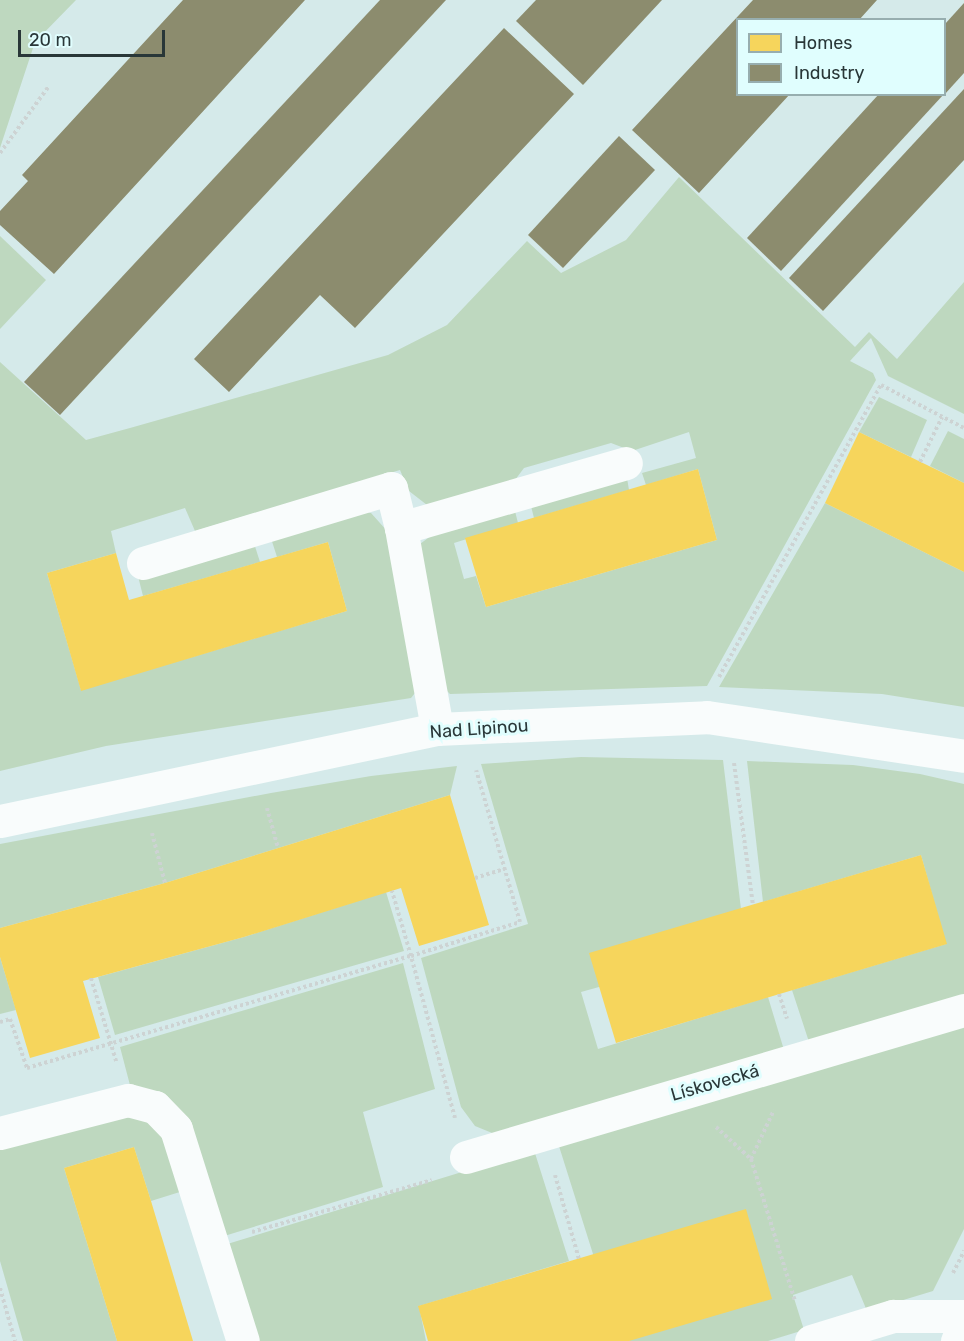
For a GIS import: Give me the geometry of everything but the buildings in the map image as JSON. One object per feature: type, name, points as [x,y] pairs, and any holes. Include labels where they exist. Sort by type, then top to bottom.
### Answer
[{"type":"street","points":[[401,528],[626,463]]},
{"type":"street","points":[[143,563],[391,488],[401,528],[437,729]]},
{"type":"street","name":"Nad Lipinou","points":[[0,821],[437,729],[707,717],[964,756]]},
{"type":"street","name":"Lískovecká","points":[[466,1157],[964,1010]]},
{"type":"street","points":[[0,1133],[128,1100],[155,1107],[176,1129],[243,1341]]},
{"type":"street","points":[[811,1341],[893,1316],[964,1316]]},
{"type":"street","points":[[957,1341],[964,1326]]},
{"type":"path","points":[[0,153],[49,86]]},
{"type":"path","points":[[707,717],[710,694],[881,386],[964,428]]},
{"type":"path","points":[[920,462],[942,417]]},
{"type":"path","points":[[0,1022],[10,1019],[27,1068],[520,922],[471,753],[437,729]]},
{"type":"path","points":[[732,753],[753,905]]},
{"type":"path","points":[[264,798],[278,848]]},
{"type":"path","points":[[152,830],[165,883]]},
{"type":"path","points":[[475,878],[505,869]]},
{"type":"path","points":[[392,891],[466,1157]]},
{"type":"path","points":[[91,978],[128,1100]]},
{"type":"path","points":[[681,1093],[751,1159],[796,1304]]},
{"type":"path","points":[[542,1134],[579,1259]]},
{"type":"path","points":[[213,1243],[437,1178]]},
{"type":"path","points":[[0,1288],[15,1341]]},
{"type":"green space","points":[[0,0],[76,0],[35,42],[0,148]]},
{"type":"green space","points":[[679,177],[855,347],[869,332],[897,359],[964,282],[964,414],[888,376],[871,338],[850,361],[873,373],[876,380],[707,686],[450,694],[441,685],[420,544],[432,535],[515,511],[518,523],[454,543],[464,579],[476,576],[486,607],[717,540],[698,469],[646,485],[642,473],[696,458],[689,432],[632,451],[611,443],[524,468],[509,488],[427,505],[409,491],[400,470],[195,531],[185,508],[111,531],[116,553],[47,573],[81,690],[347,611],[328,542],[277,557],[269,532],[359,510],[371,513],[388,532],[415,693],[411,698],[106,746],[0,771],[0,362],[86,440],[388,355],[447,325],[527,241],[561,273],[626,240]]},
{"type":"green space","points":[[0,236],[46,280],[0,329]]},
{"type":"green space","points":[[879,397],[927,420],[911,457],[859,432]]},
{"type":"green space","points":[[948,431],[964,439],[964,483],[930,466]]},
{"type":"green space","points":[[627,478],[629,490],[534,518],[531,506]]},
{"type":"green space","points":[[825,503],[964,572],[964,707],[882,694],[719,687]]},
{"type":"green space","points":[[252,537],[260,562],[143,596],[137,572]]},
{"type":"green space","points":[[581,757],[723,760],[741,909],[599,987],[581,992],[598,1049],[768,997],[784,1050],[497,1135],[475,1126],[461,1107],[421,958],[528,924],[481,764]]},
{"type":"green space","points":[[747,761],[853,765],[920,774],[964,784],[964,995],[809,1042],[792,990],[946,944],[921,855],[763,902]]},
{"type":"green space","points":[[457,766],[450,795],[165,883],[0,928],[0,844],[271,793],[371,776]]},
{"type":"green space","points":[[386,892],[404,951],[115,1035],[98,977],[244,937]]},
{"type":"green space","points":[[0,957],[16,1010],[0,1014]]},
{"type":"green space","points":[[403,963],[435,1089],[363,1112],[383,1187],[221,1237],[185,1125],[131,1089],[120,1047]]},
{"type":"green space","points":[[964,1020],[964,1229],[933,1291],[867,1311],[852,1275],[793,1295],[804,1330],[768,1341],[629,1341],[593,1254],[558,1143]]},
{"type":"green space","points":[[134,1112],[165,1135],[183,1191],[151,1201],[134,1147],[64,1168],[117,1341],[23,1341],[0,1261],[0,1143]]},
{"type":"green space","points":[[534,1150],[569,1261],[419,1306],[426,1341],[254,1341],[224,1245]]}]
